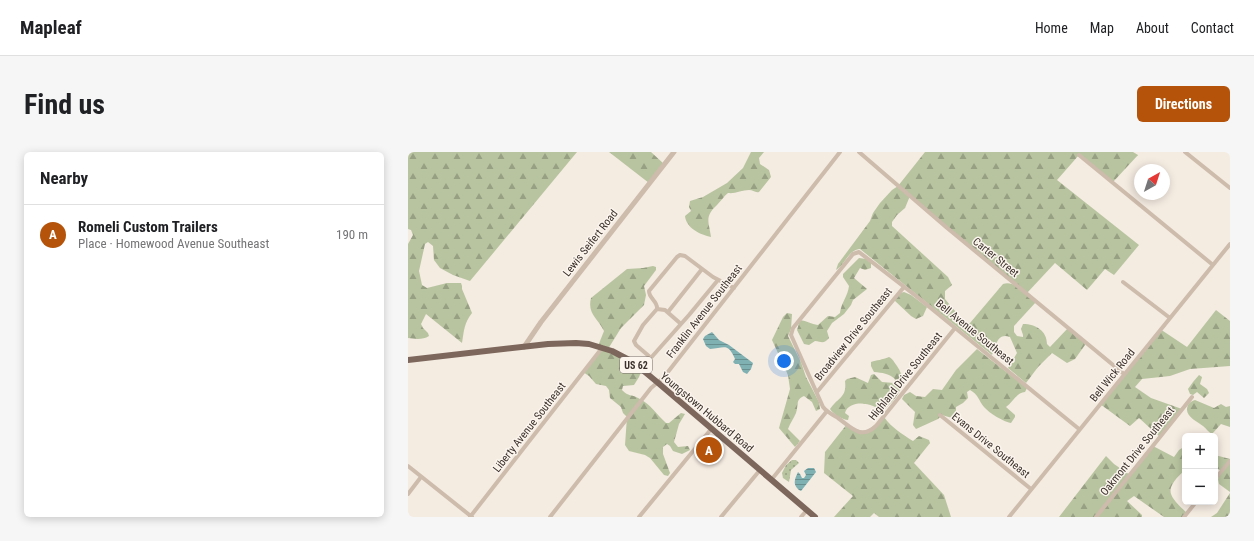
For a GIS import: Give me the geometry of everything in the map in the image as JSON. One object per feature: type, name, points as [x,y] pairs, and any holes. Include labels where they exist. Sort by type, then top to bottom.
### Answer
[{"type":"main road","name":"Youngstown Hubbard Road","points":[[408,360],[524,347],[576,343],[589,344],[602,348],[626,358],[641,369],[815,517]]},
{"type":"street","name":"Lewis Seifert Road","points":[[524,347],[546,316],[674,152]]},
{"type":"street","name":"Franklin Avenue Southeast","points":[[550,517],[651,388],[664,377],[840,152]]},
{"type":"street","name":"Carter Street","points":[[859,152],[946,227],[1124,374]]},
{"type":"street","points":[[1185,152],[1230,188]]},
{"type":"street","points":[[1079,155],[1213,265]]},
{"type":"street","name":"Bell Wick Road","points":[[1008,517],[1230,244]]},
{"type":"street","name":"Bell Avenue Southeast","points":[[817,392],[792,339],[791,332],[853,254],[857,252],[861,253],[904,287],[1080,429]]},
{"type":"street","points":[[657,309],[656,303],[649,295],[649,291],[676,257],[680,255],[685,256],[718,280],[734,288]]},
{"type":"street","points":[[668,312],[702,269]]},
{"type":"street","points":[[641,369],[718,280]]},
{"type":"street","points":[[1123,282],[1170,318]]},
{"type":"street","name":"Broadview Drive Southeast","points":[[817,392],[904,287]]},
{"type":"street","points":[[657,309],[665,310],[681,324]]},
{"type":"street","points":[[650,358],[636,345],[634,341],[643,325],[657,309]]},
{"type":"street","name":"Highland Drive Southeast","points":[[826,411],[856,431],[866,432],[876,426],[955,328]]},
{"type":"street","name":"Liberty Avenue Southeast","points":[[470,517],[602,348]]},
{"type":"street","points":[[772,479],[826,411],[817,392]]},
{"type":"street","name":"Oakmont Drive Southeast","points":[[1096,517],[1192,397]]},
{"type":"street","name":"Evans Drive Southeast","points":[[940,415],[1031,489]]},
{"type":"street","points":[[639,517],[712,428]]},
{"type":"street","points":[[1218,475],[1230,460]]},
{"type":"street","points":[[408,466],[470,517]]},
{"type":"street","points":[[722,517],[760,470]]},
{"type":"street","points":[[408,494],[421,477]]},
{"type":"street","points":[[1184,517],[1194,505]]},
{"type":"street","points":[[801,517],[807,510]]},
{"type":"green space","points":[[408,152],[577,152],[470,281],[453,275],[440,268],[434,260],[433,246],[428,242],[425,244],[419,271],[422,285],[427,288],[447,283],[461,283],[472,313],[466,324],[462,343],[426,314],[421,324],[429,336],[422,339],[408,338],[408,244],[413,235],[411,230],[408,229]]},
{"type":"green space","points":[[609,152],[651,152],[664,164],[649,183]]},
{"type":"green space","points":[[751,152],[764,152],[759,158],[760,164],[769,170],[771,177],[759,192],[746,190],[728,193],[710,213],[708,220],[711,237],[703,235],[691,227],[685,216],[691,211],[689,207],[690,201],[703,197],[727,183],[743,168]]},
{"type":"green space","points":[[925,152],[1133,152],[1138,155],[1113,182],[1079,155],[1057,180],[1139,245],[1114,275],[1105,269],[1087,290],[1055,263],[1027,293],[910,196],[905,208],[892,222],[892,226],[948,277],[952,285],[945,291],[945,299],[965,323],[970,323],[1003,284],[1012,284],[1021,289],[1036,302],[1014,326],[1014,332],[1017,336],[1023,337],[1021,329],[1023,324],[1032,325],[1043,332],[1047,339],[1047,344],[1050,347],[1068,328],[1084,342],[1085,345],[1075,359],[1067,363],[1052,353],[1038,367],[1026,383],[1008,368],[1017,353],[1010,337],[1002,336],[1000,338],[992,355],[860,249],[852,252],[836,270],[838,264],[870,221],[873,213],[880,203],[892,190],[898,186]]},
{"type":"green space","points":[[859,258],[866,259],[871,263],[871,268],[865,270],[860,268],[854,278],[867,289],[853,300],[844,314],[832,323],[827,331],[829,338],[826,341],[815,341],[809,345],[804,344],[797,330],[800,320],[818,325],[828,316],[835,317],[840,313],[849,286],[843,277],[843,274]]},
{"type":"green space","points":[[653,266],[656,267],[656,270],[644,286],[646,295],[644,305],[621,328],[608,349],[626,358],[641,372],[634,385],[623,386],[622,390],[624,392],[642,400],[666,423],[669,423],[681,413],[685,414],[679,424],[674,442],[678,447],[688,446],[690,450],[682,454],[673,451],[667,444],[663,447],[663,454],[670,473],[668,476],[664,475],[650,458],[645,455],[629,451],[625,445],[627,417],[623,413],[621,407],[610,398],[609,390],[606,386],[596,384],[583,372],[601,348],[598,346],[604,331],[590,308],[591,298],[627,269]]},
{"type":"green space","points":[[904,292],[911,295],[927,307],[923,316],[916,319],[894,300],[900,293]]},
{"type":"green space","points":[[1216,310],[1230,321],[1230,366],[1190,369],[1170,376],[1142,379],[1135,387],[1151,398],[1182,409],[1160,437],[1139,418],[1130,426],[1100,404],[1160,329],[1187,347]]},
{"type":"green space","points":[[787,313],[792,314],[791,329],[788,336],[819,402],[820,409],[816,411],[812,402],[804,396],[799,399],[796,413],[788,429],[800,441],[795,447],[779,428],[790,389],[788,375],[772,340],[783,317]]},
{"type":"green space","points":[[977,349],[1027,388],[1025,392],[1017,396],[1006,407],[1015,415],[1011,423],[989,412],[970,390],[967,392],[968,398],[956,407],[956,415],[952,418],[942,415],[938,419],[916,429],[913,425],[915,412],[902,399],[904,395],[910,392],[916,396],[925,397],[933,389],[942,390],[956,370]]},
{"type":"green space","points":[[889,357],[901,373],[902,385],[896,397],[887,407],[881,412],[875,407],[869,405],[853,405],[847,409],[845,413],[849,416],[848,420],[841,418],[831,411],[830,409],[845,391],[845,381],[847,379],[855,377],[868,383],[871,375],[874,374],[882,382],[894,383],[895,379],[885,374],[874,372],[871,366],[871,362]]},
{"type":"green space","points":[[1199,375],[1202,377],[1200,384],[1207,389],[1209,393],[1204,398],[1197,392],[1193,395],[1190,394],[1188,389]]},
{"type":"green space","points":[[1195,400],[1214,408],[1221,404],[1226,407],[1230,406],[1230,427],[1221,424],[1213,433],[1210,433],[1191,418],[1187,412],[1188,405]]},
{"type":"green space","points":[[884,417],[894,428],[913,441],[919,436],[929,440],[930,443],[914,463],[944,495],[951,517],[879,517],[874,513],[870,517],[834,517],[853,496],[824,473],[825,452],[847,424],[852,428],[866,432]]},
{"type":"green space","points":[[1153,446],[1174,457],[1182,448],[1182,473],[1173,483],[1171,492],[1172,497],[1187,513],[1184,517],[1164,517],[1134,496],[1127,501],[1142,515],[1142,517],[1059,517],[1106,456],[1114,464],[1130,475]]},
{"type":"green space","points":[[1218,456],[1230,459],[1230,492],[1219,484],[1218,479],[1221,471],[1218,469]]},
{"type":"green space","points":[[792,460],[796,460],[799,463],[791,470],[789,482],[783,478],[782,473],[786,465]]},
{"type":"green space","points":[[1230,493],[1230,517],[1211,517],[1217,513]]},
{"type":"water","points":[[712,332],[719,340],[729,345],[753,363],[747,374],[743,372],[739,364],[735,364],[733,362],[735,359],[728,348],[722,347],[710,349],[706,346],[703,339]]},
{"type":"water","points":[[808,468],[814,468],[816,472],[801,491],[795,486],[795,479],[798,472],[802,478],[804,478],[806,475],[804,471]]},
{"type":"place","name":"Romeli Custom Trailers","points":[[709,450]]}]
